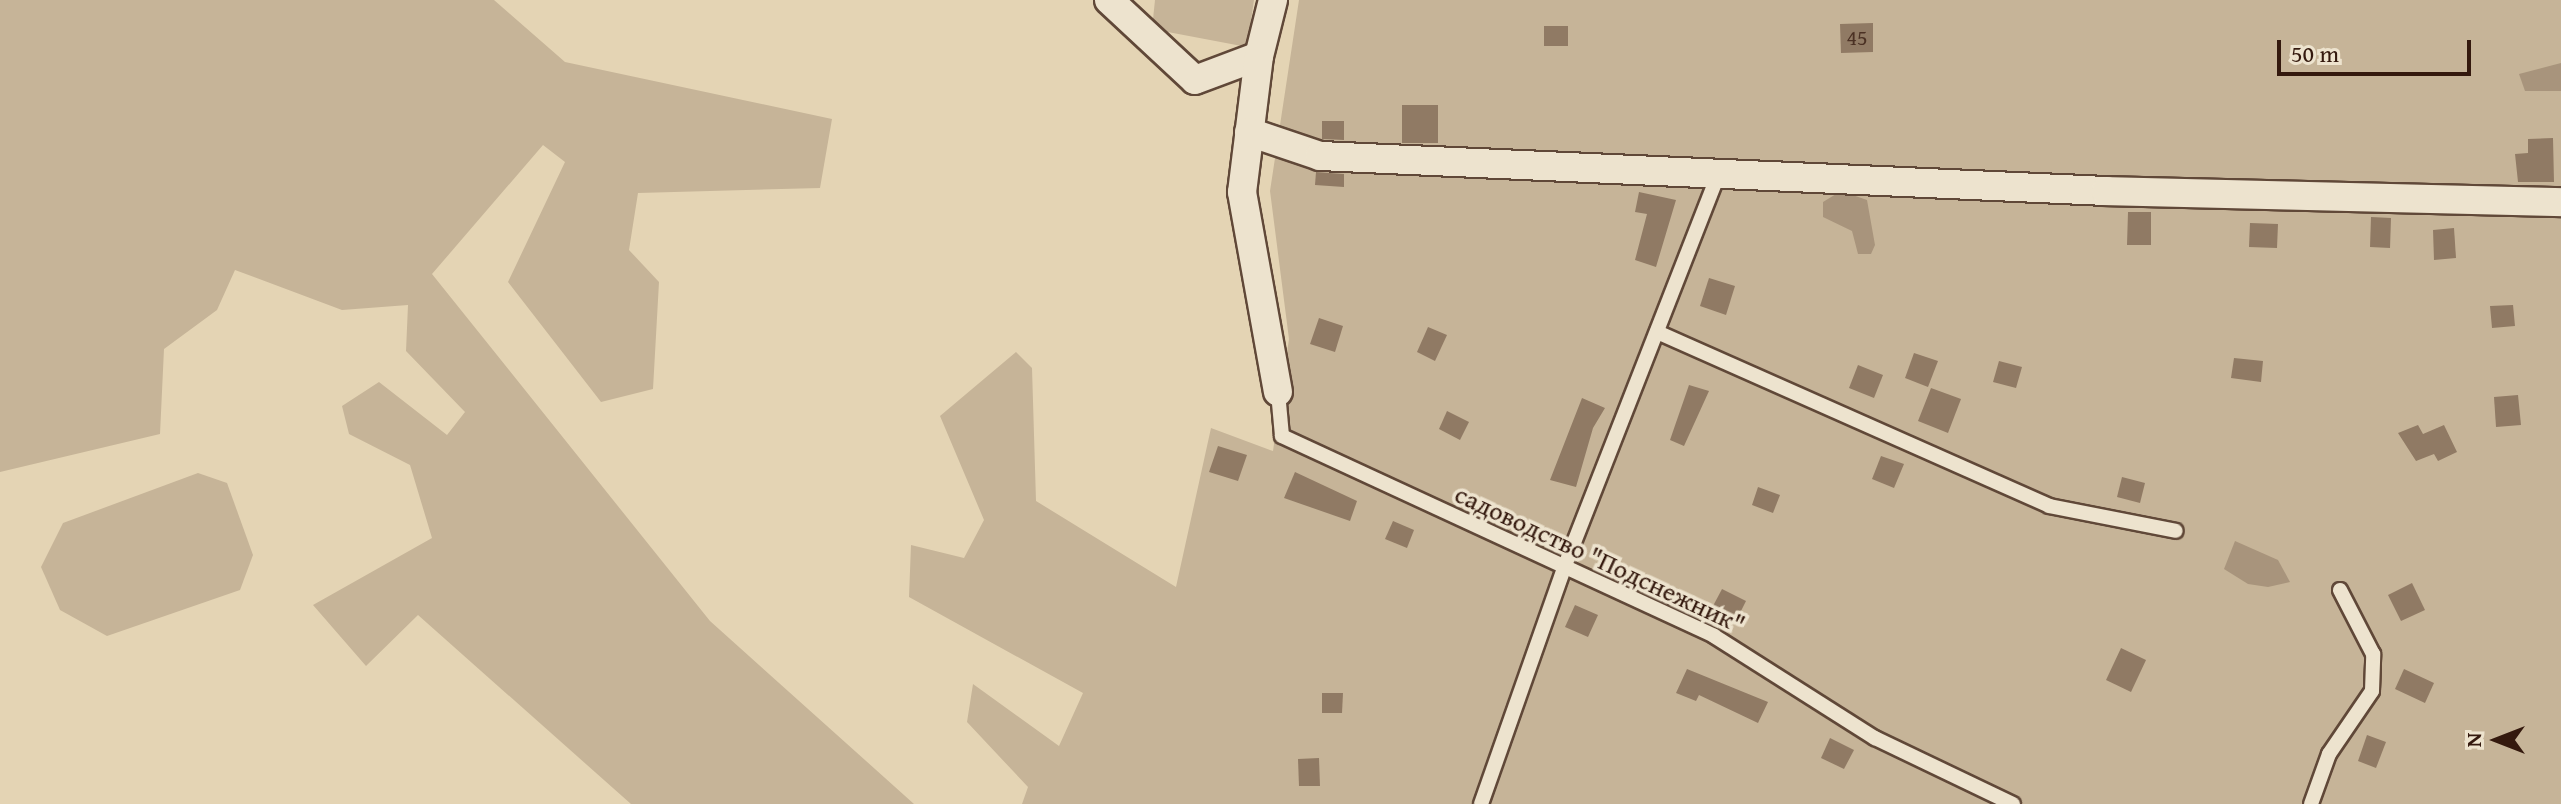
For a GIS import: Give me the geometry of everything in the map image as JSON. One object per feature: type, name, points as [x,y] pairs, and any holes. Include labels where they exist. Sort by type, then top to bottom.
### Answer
[{"type":"street","points":[[1109,0],[1195,80],[1259,56]]},
{"type":"street","points":[[1273,0],[1259,56],[1242,192],[1278,392]]},
{"type":"street","points":[[1249,132],[1320,156],[1718,175],[2561,202]]},
{"type":"lane","points":[[1481,804],[1564,568],[1718,175]]},
{"type":"lane","points":[[1657,332],[2049,506],[2176,531]]},
{"type":"lane","name":"садоводство \"Подснежник\"","points":[[1278,392],[1282,436],[1714,636],[1875,738],[2013,804]]},
{"type":"lane","points":[[2311,804],[2329,754],[2372,691],[2373,654],[2340,590]]},
{"type":"shaded area","points":[[0,0],[494,0],[565,62],[832,119],[820,188],[638,193],[629,250],[659,282],[653,389],[601,402],[508,282],[565,162],[543,145],[432,274],[710,621],[914,804],[631,804],[418,615],[366,666],[313,605],[432,538],[410,465],[349,434],[342,406],[379,382],[447,435],[465,412],[406,351],[408,305],[342,310],[235,270],[217,310],[164,349],[160,434],[0,472]]},
{"type":"shaded area","points":[[1155,0],[1254,0],[1247,47],[1152,29]]},
{"type":"shaded area","points":[[1299,0],[2561,0],[2561,804],[1022,804],[1028,787],[967,722],[973,684],[1059,746],[1083,693],[909,597],[911,545],[964,558],[984,520],[940,416],[1016,352],[1032,368],[1036,501],[1176,587],[1211,428],[1273,451],[1289,339],[1270,191]]},
{"type":"shaded area","points":[[2561,63],[2561,91],[2525,91],[2519,74]]},
{"type":"shaded area","points":[[1841,191],[1867,200],[1875,245],[1871,254],[1858,254],[1852,231],[1823,217],[1823,202]]},
{"type":"shaded area","points":[[198,473],[227,483],[253,555],[240,590],[107,636],[60,610],[41,567],[63,523]]},
{"type":"shaded area","points":[[2235,541],[2278,560],[2290,582],[2268,587],[2248,584],[2224,569]]},
{"type":"building","points":[[1873,23],[1873,52],[1841,53],[1840,24]]},
{"type":"building","points":[[1544,26],[1568,26],[1568,46],[1544,46]]},
{"type":"building","points":[[1402,105],[1438,105],[1438,143],[1402,143]]},
{"type":"building","points":[[1322,121],[1344,121],[1344,140],[1322,139]]},
{"type":"building","points":[[2553,138],[2554,182],[2518,182],[2515,154],[2528,153],[2528,139]]},
{"type":"building","points":[[1316,172],[1344,174],[1344,187],[1315,185]]},
{"type":"building","points":[[1639,192],[1676,200],[1656,267],[1635,260],[1647,214],[1635,212]]},
{"type":"building","points":[[2128,212],[2151,212],[2151,245],[2127,245]]},
{"type":"building","points":[[2371,217],[2391,218],[2390,248],[2370,247]]},
{"type":"building","points":[[2250,223],[2278,224],[2277,248],[2249,247]]},
{"type":"building","points":[[2454,228],[2456,258],[2434,260],[2433,230]]},
{"type":"building","points":[[1709,278],[1735,286],[1726,315],[1700,306]]},
{"type":"building","points":[[2513,305],[2515,326],[2492,328],[2490,306]]},
{"type":"building","points":[[1319,318],[1343,326],[1335,352],[1310,344]]},
{"type":"building","points":[[1428,327],[1447,335],[1435,361],[1417,352]]},
{"type":"building","points":[[1914,353],[1938,361],[1928,387],[1905,378]]},
{"type":"building","points":[[2234,358],[2263,361],[2261,382],[2231,378]]},
{"type":"building","points":[[1999,361],[2022,367],[2016,388],[1993,382]]},
{"type":"building","points":[[1858,365],[1883,375],[1874,398],[1849,388]]},
{"type":"building","points":[[1689,385],[1709,391],[1684,446],[1670,440]]},
{"type":"building","points":[[1931,388],[1961,399],[1948,433],[1918,421]]},
{"type":"building","points":[[2518,395],[2521,425],[2496,427],[2494,397]]},
{"type":"building","points":[[1582,398],[1605,408],[1593,428],[1576,487],[1550,480]]},
{"type":"building","points":[[1447,411],[1469,422],[1460,440],[1439,429]]},
{"type":"building","points":[[2418,425],[2423,434],[2444,425],[2457,452],[2438,461],[2434,454],[2416,461],[2398,433]]},
{"type":"building","points":[[1218,446],[1247,455],[1238,481],[1209,472]]},
{"type":"building","points":[[1881,456],[1904,464],[1894,488],[1872,479]]},
{"type":"building","points":[[1295,472],[1357,501],[1350,521],[1284,498]]},
{"type":"building","points":[[2122,477],[2145,483],[2140,503],[2117,497]]},
{"type":"building","points":[[1758,487],[1780,495],[1773,513],[1752,505]]},
{"type":"building","points":[[1393,521],[1414,530],[1407,548],[1385,539]]},
{"type":"building","points":[[2412,583],[2425,610],[2401,621],[2388,595]]},
{"type":"building","points":[[1722,589],[1746,601],[1737,619],[1713,606]]},
{"type":"building","points":[[1575,605],[1598,615],[1588,637],[1565,627]]},
{"type":"building","points":[[2121,648],[2146,660],[2131,692],[2106,680]]},
{"type":"building","points":[[1687,669],[1768,702],[1758,723],[1699,695],[1696,701],[1676,693]]},
{"type":"building","points":[[2404,669],[2434,683],[2425,703],[2395,689]]},
{"type":"building","points":[[1322,693],[1343,693],[1342,713],[1322,713]]},
{"type":"building","points":[[2367,735],[2386,742],[2376,768],[2358,761]]},
{"type":"building","points":[[1830,738],[1854,750],[1844,769],[1821,758]]},
{"type":"building","points":[[1319,758],[1320,786],[1299,786],[1298,759]]}]
